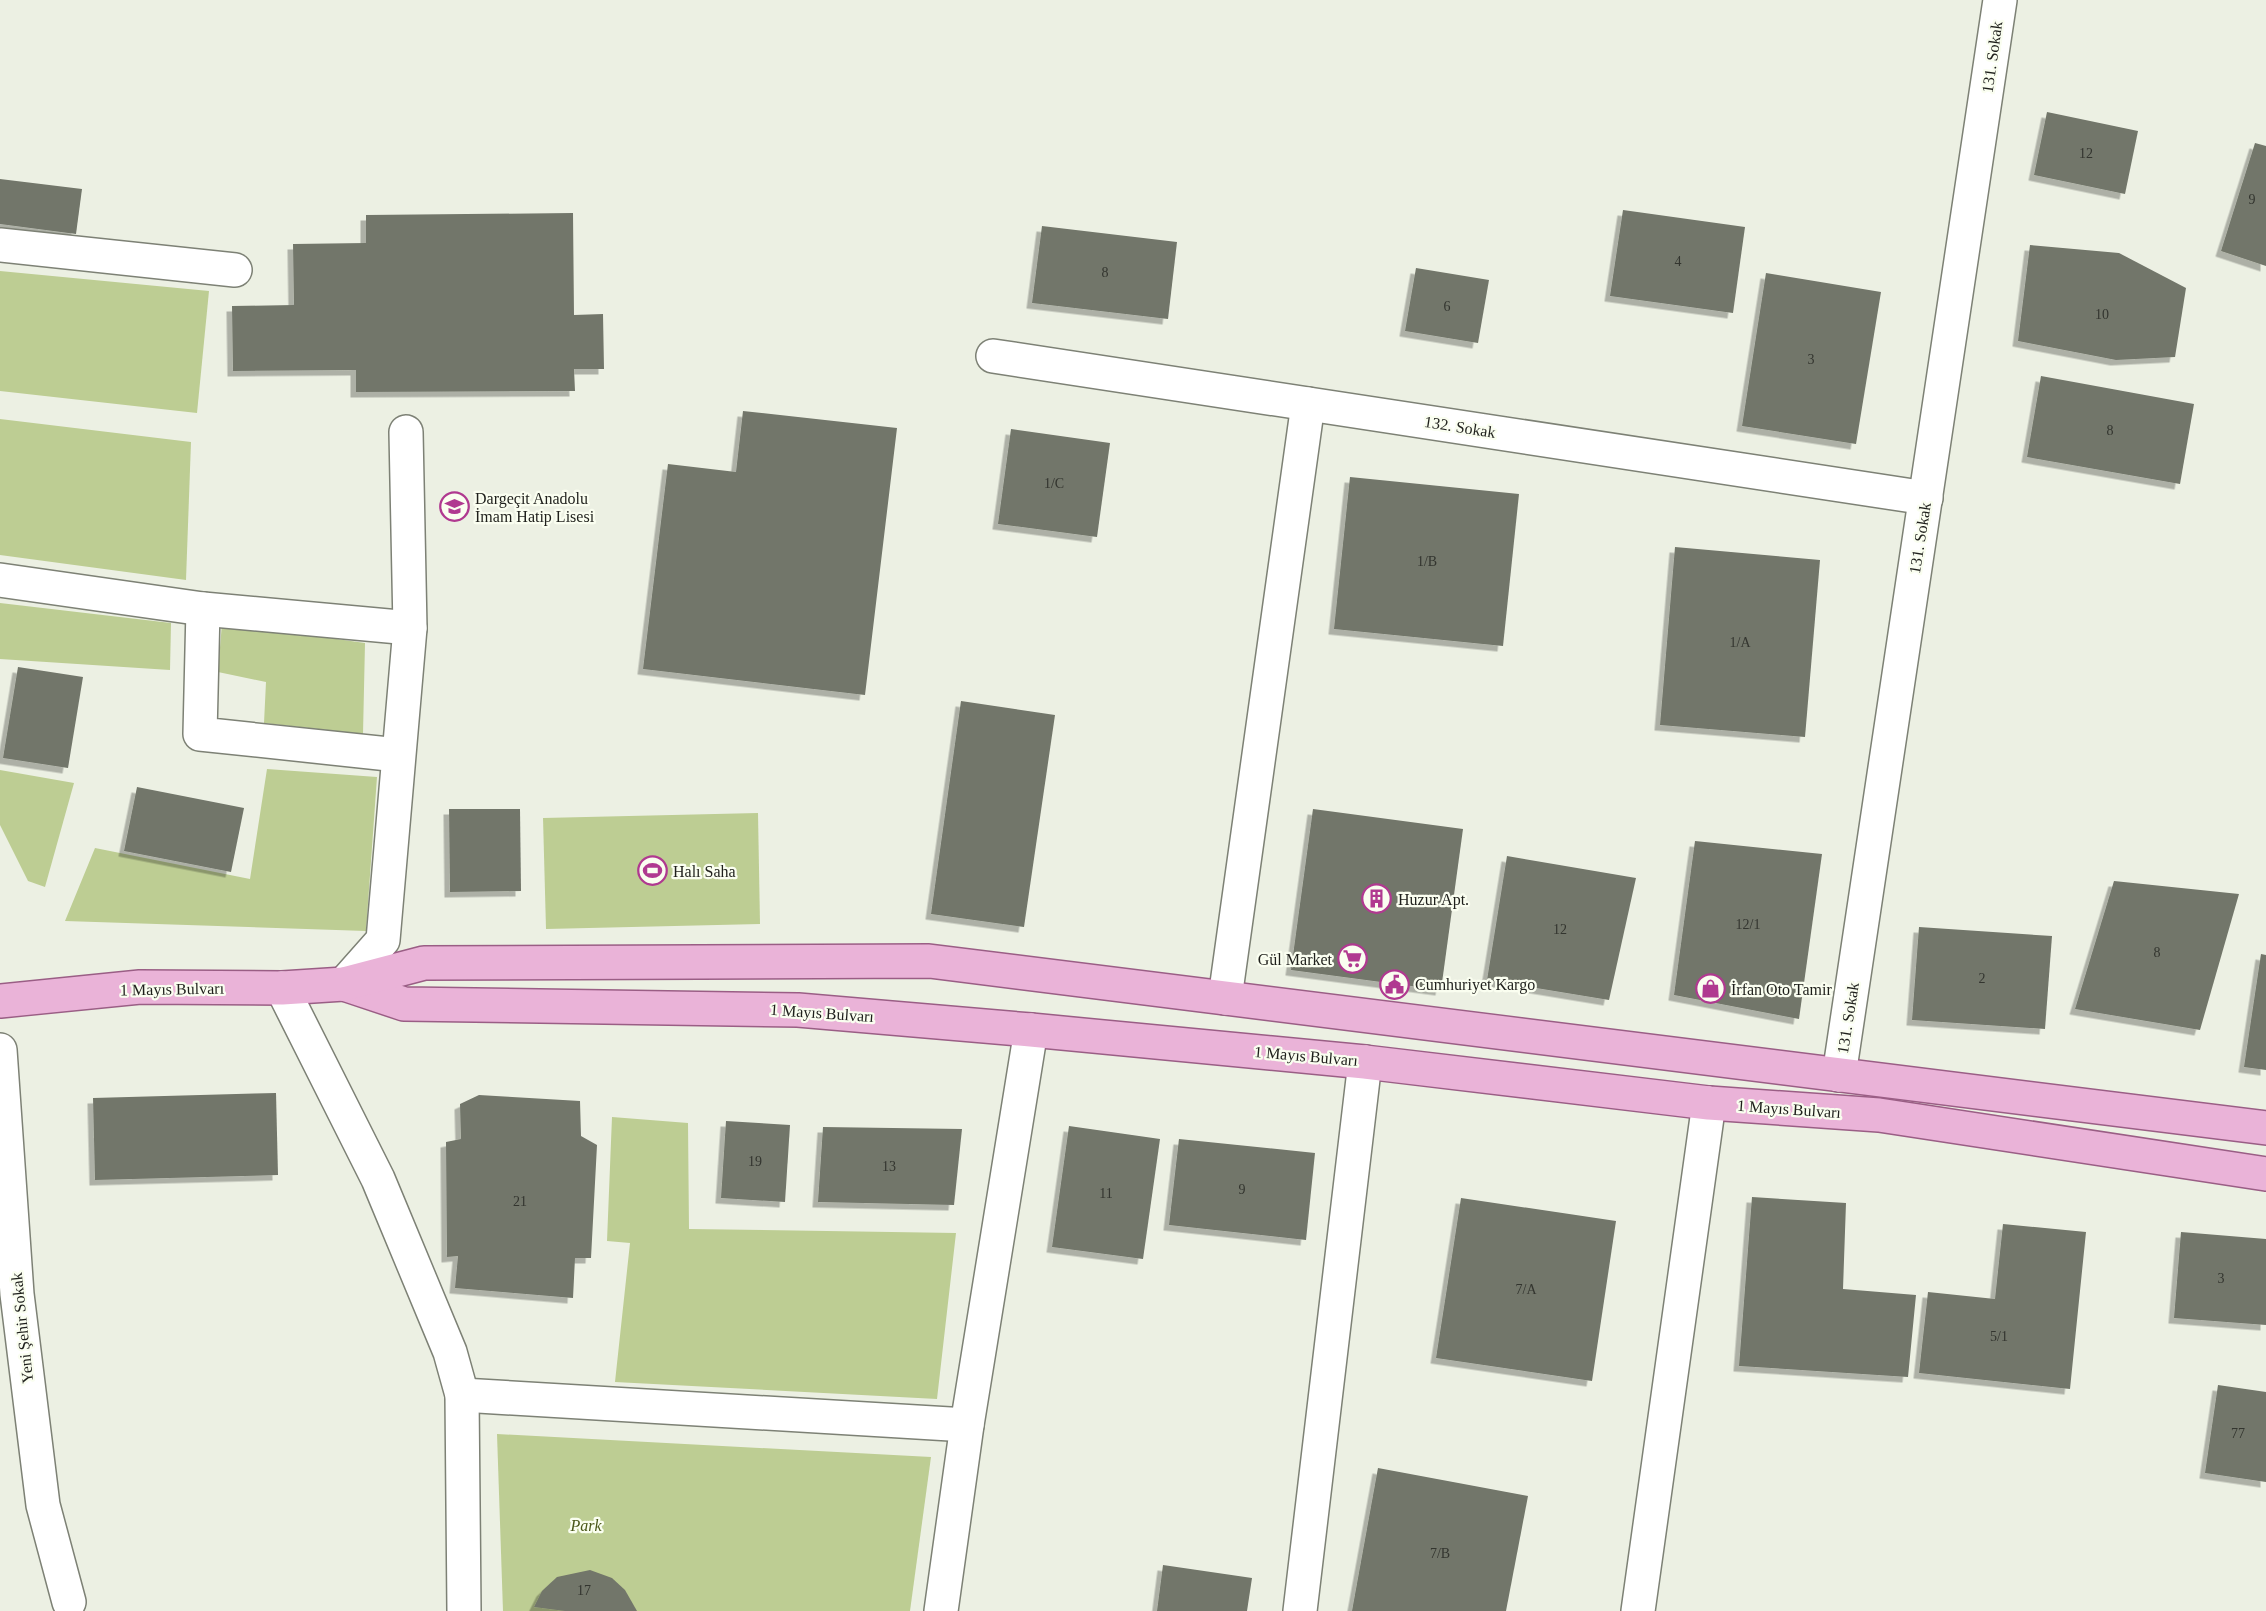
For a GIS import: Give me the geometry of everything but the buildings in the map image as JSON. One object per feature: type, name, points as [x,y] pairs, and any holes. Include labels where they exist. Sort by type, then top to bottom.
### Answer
[{"type":"main road","name":"1 Mayıs Bulvarı","points":[[0,1001],[140,987],[282,988],[344,984],[424,963],[929,961],[2266,1128]]},
{"type":"main road","name":"1 Mayıs Bulvarı","points":[[344,984],[404,1004],[798,1010],[1365,1062],[1709,1103],[1879,1115],[2266,1174]]},
{"type":"street","name":"131. Sokak","points":[[1839,1075],[2000,0]]},
{"type":"street","points":[[0,245],[235,270]]},
{"type":"street","name":"132. Sokak","points":[[993,356],[1926,498]]},
{"type":"street","points":[[1225,998],[1308,404]]},
{"type":"street","points":[[344,984],[383,940],[410,628],[406,432]]},
{"type":"street","points":[[0,580],[203,609],[410,628]]},
{"type":"street","points":[[203,609],[200,734],[398,755]]},
{"type":"street","points":[[282,988],[378,1179],[450,1352],[462,1395],[464,1611]]},
{"type":"street","points":[[941,1611],[967,1425],[1031,1030]]},
{"type":"street","name":"Yeni Şehir Sokak","points":[[0,1050],[16,1293],[42,1505],[69,1602]]},
{"type":"street","points":[[1300,1611],[1365,1062]]},
{"type":"street","points":[[1638,1611],[1709,1103]]},
{"type":"street","points":[[462,1395],[967,1425]]},
{"type":"green space","points":[[0,271],[209,291],[197,413],[0,391]]},
{"type":"green space","points":[[0,419],[191,442],[186,580],[0,555]]},
{"type":"green space","points":[[0,603],[171,623],[170,670],[0,659]]},
{"type":"green space","points":[[222,623],[365,643],[363,734],[264,723],[266,682],[218,672]]},
{"type":"green space","points":[[267,769],[377,777],[366,931],[65,921],[95,848],[250,879]]},
{"type":"green space","points":[[0,770],[74,783],[45,887],[28,881],[0,825]]},
{"type":"green space","name":"Halı Saha","points":[[758,813],[760,924],[546,929],[543,818]]},
{"type":"green space","points":[[612,1117],[688,1123],[689,1229],[956,1233],[937,1399],[615,1382],[630,1243],[607,1241]]},
{"type":"green space","name":"Park","points":[[497,1434],[931,1457],[910,1611],[503,1611]]},
{"type":"place","name":"Dargeçit Anadolu İmam Hatip Lisesi","points":[[454,507]]},
{"type":"place","name":"Halı Saha","points":[[652,871]]},
{"type":"place","name":"Huzur Apt.","points":[[1377,899]]},
{"type":"place","name":"Gül Market","points":[[1353,959]]},
{"type":"place","name":"Cumhuriyet Kargo","points":[[1394,984]]},
{"type":"place","name":"İrfan Oto Tamir","points":[[1710,989]]}]
